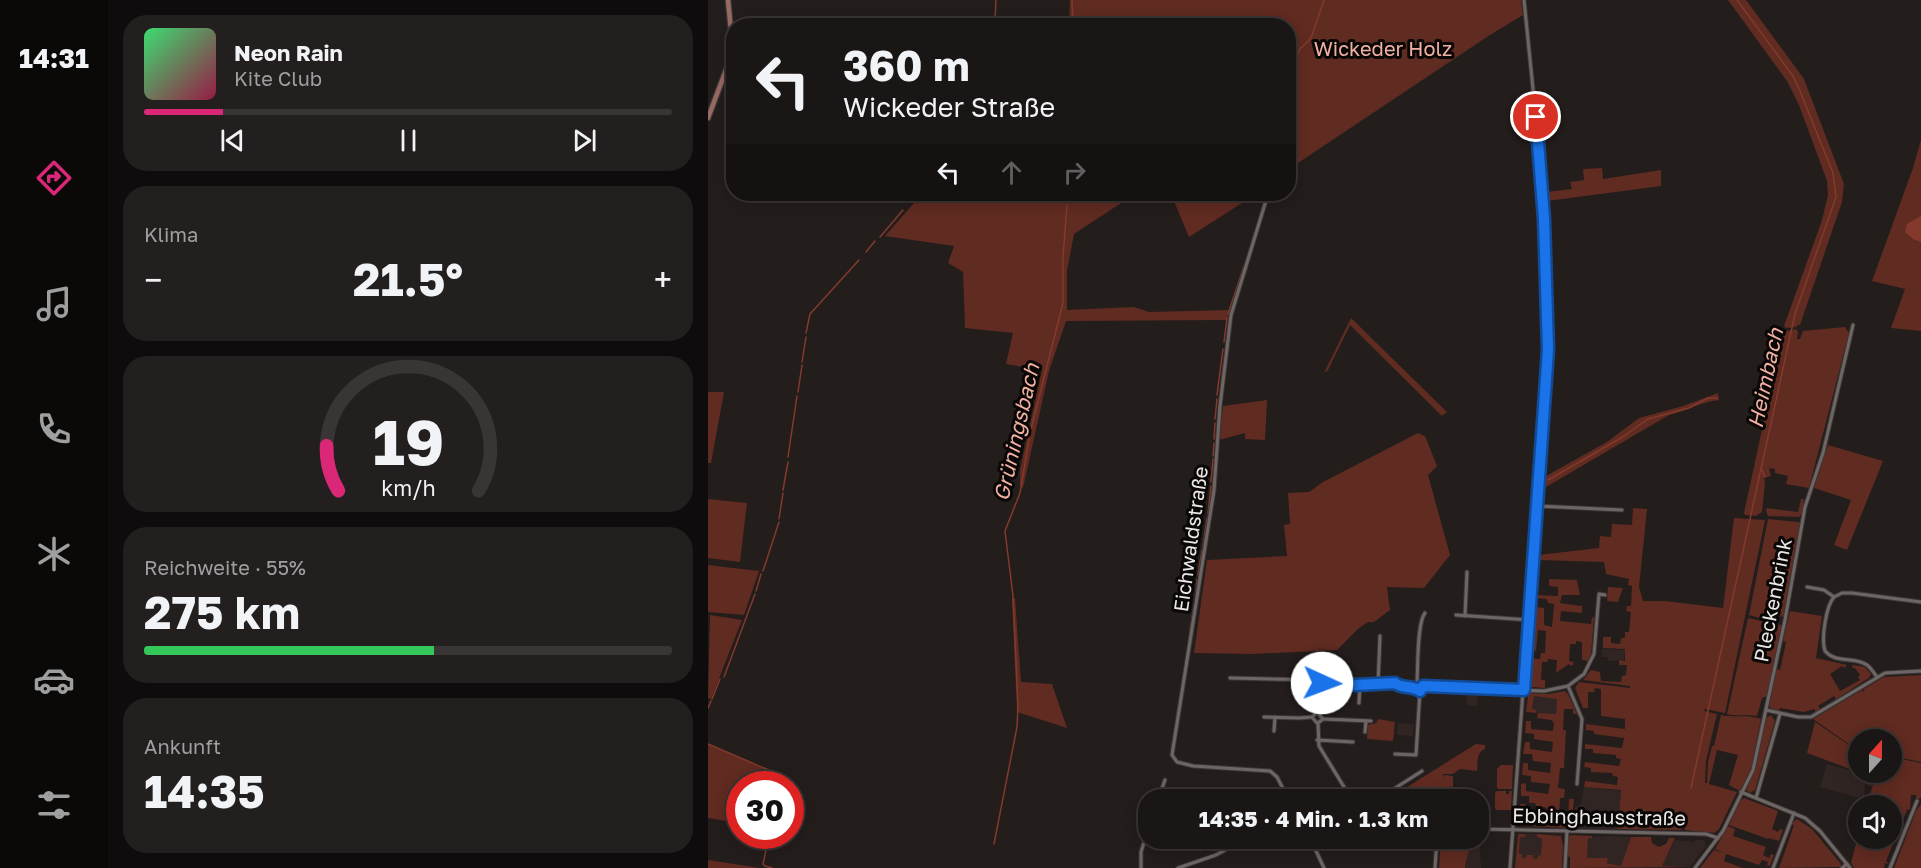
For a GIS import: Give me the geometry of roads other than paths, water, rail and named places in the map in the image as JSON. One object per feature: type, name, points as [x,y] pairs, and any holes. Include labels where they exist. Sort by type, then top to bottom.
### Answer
[{"type":"main road","points":[[727,0],[729,18]]},
{"type":"main road","points":[[708,118],[726,70]]},
{"type":"street","points":[[1510,868],[1548,332],[1541,168],[1524,0]]},
{"type":"street","name":"Eichwaldstraße","points":[[1266,201],[1231,315],[1220,406],[1214,490],[1172,756],[1177,762],[1193,766],[1270,771],[1277,777],[1283,789]]},
{"type":"street","name":"Pleckenbrink","points":[[1695,868],[1718,838],[1753,770],[1785,620],[1805,507],[1823,453],[1854,325]]},
{"type":"street","points":[[1537,506],[1622,510]]},
{"type":"street","points":[[1465,616],[1467,572]]},
{"type":"street","points":[[1807,587],[1828,591],[1834,597]]},
{"type":"street","points":[[1877,677],[1864,663],[1834,658],[1825,651],[1823,642],[1827,611],[1834,597],[1842,593],[1852,593],[1921,602]]},
{"type":"street","points":[[1417,682],[1423,686],[1552,691],[1568,686],[1584,674],[1592,661],[1596,645],[1599,594],[1605,595]]},
{"type":"street","points":[[1414,686],[1417,682],[1421,617],[1425,613]]},
{"type":"street","points":[[1456,615],[1529,620]]},
{"type":"street","points":[[1378,685],[1380,636]]},
{"type":"street","points":[[1766,711],[1811,717],[1888,672],[1921,671]]},
{"type":"street","points":[[1230,678],[1322,681],[1338,684],[1378,685],[1386,683],[1414,686],[1420,691]]},
{"type":"street","points":[[1264,717],[1312,717],[1317,712],[1322,681]]},
{"type":"street","points":[[1359,703],[1360,684]]},
{"type":"street","points":[[1395,754],[1416,755],[1420,691],[1423,686]]},
{"type":"street","points":[[1568,686],[1581,719],[1577,784]]},
{"type":"street","points":[[1317,712],[1323,719]]},
{"type":"street","points":[[1756,798],[1780,714]]},
{"type":"street","points":[[1274,731],[1275,717]]},
{"type":"street","points":[[1312,717],[1318,723]]},
{"type":"street","points":[[1345,789],[1321,750],[1317,740],[1318,723],[1323,719],[1368,721],[1365,732]]},
{"type":"street","points":[[1317,740],[1353,742]]},
{"type":"street","points":[[1394,789],[1422,771]]},
{"type":"street","points":[[1162,789],[1165,780]]},
{"type":"street","points":[[1742,792],[1813,823],[1850,868]]},
{"type":"street","points":[[1890,868],[1917,801]]},
{"type":"street","points":[[1773,868],[1794,813]]},
{"type":"street","name":"Ebbinghausstraße","points":[[1489,829],[1706,834],[1718,838]]},
{"type":"street","points":[[1564,868],[1567,831]]},
{"type":"street","points":[[1141,868],[1142,849]]},
{"type":"street","points":[[1178,868],[1216,855],[1226,849]]},
{"type":"street","points":[[1316,849],[1324,868]]},
{"type":"street","points":[[1435,868],[1436,849]]},
{"type":"street","points":[[1842,868],[1846,864]]},
{"type":"waterway","points":[[995,18],[996,0]]},
{"type":"waterway","name":"Grüningsbach","points":[[1072,0],[1073,18]]},
{"type":"waterway","points":[[1296,59],[1300,49],[1311,38],[1324,0]]},
{"type":"waterway","name":"Heimbach","points":[[1691,788],[1795,314],[1836,197],[1833,173],[1793,76],[1737,0]]},
{"type":"waterway","name":"Grüningsbach","points":[[994,844],[1017,727],[1018,705],[1013,596],[1005,531],[1020,493],[1030,433],[1063,303],[1063,257],[1067,205]]},
{"type":"waterway","points":[[880,237],[903,210]]},
{"type":"waterway","points":[[866,252],[875,241]]},
{"type":"waterway","points":[[1246,262],[1248,254]]},
{"type":"waterway","points":[[806,333],[810,314],[859,260]]},
{"type":"waterway","points":[[1228,314],[1244,266]]},
{"type":"waterway","points":[[1224,342],[1227,318]]},
{"type":"waterway","points":[[802,362],[806,337]]},
{"type":"waterway","points":[[1217,395],[1223,349]]},
{"type":"waterway","points":[[798,392],[802,365]]},
{"type":"waterway","points":[[788,457],[797,396]]},
{"type":"waterway","points":[[1548,480],[1621,438],[1648,419],[1689,408],[1708,398],[1717,398]]},
{"type":"waterway","points":[[1215,419],[1217,399]]},
{"type":"waterway","points":[[1214,439],[1215,423]]},
{"type":"waterway","points":[[1213,456],[1214,443]]},
{"type":"waterway","points":[[1211,482],[1213,459]]},
{"type":"waterway","points":[[783,490],[788,462]]},
{"type":"waterway","name":"Heimbach","points":[[1762,470],[1765,477]]},
{"type":"waterway","points":[[1208,514],[1211,486]]},
{"type":"waterway","points":[[779,519],[783,493]]},
{"type":"waterway","points":[[1203,546],[1207,518]]},
{"type":"waterway","points":[[763,571],[779,522]]},
{"type":"waterway","points":[[1198,575],[1202,550]]},
{"type":"waterway","points":[[756,591],[761,574]]},
{"type":"waterway","points":[[1196,591],[1197,580]]},
{"type":"waterway","points":[[724,677],[755,594]]},
{"type":"waterway","points":[[1190,630],[1195,601]]},
{"type":"waterway","points":[[712,699],[720,679]]},
{"type":"waterway","points":[[708,708],[711,701]]},
{"type":"waterway","points":[[708,744],[771,771]]},
{"type":"waterway","points":[[766,849],[763,864],[772,868]]},
{"type":"park label","name":"Wickeder Holz","points":[[1383,48]]}]
